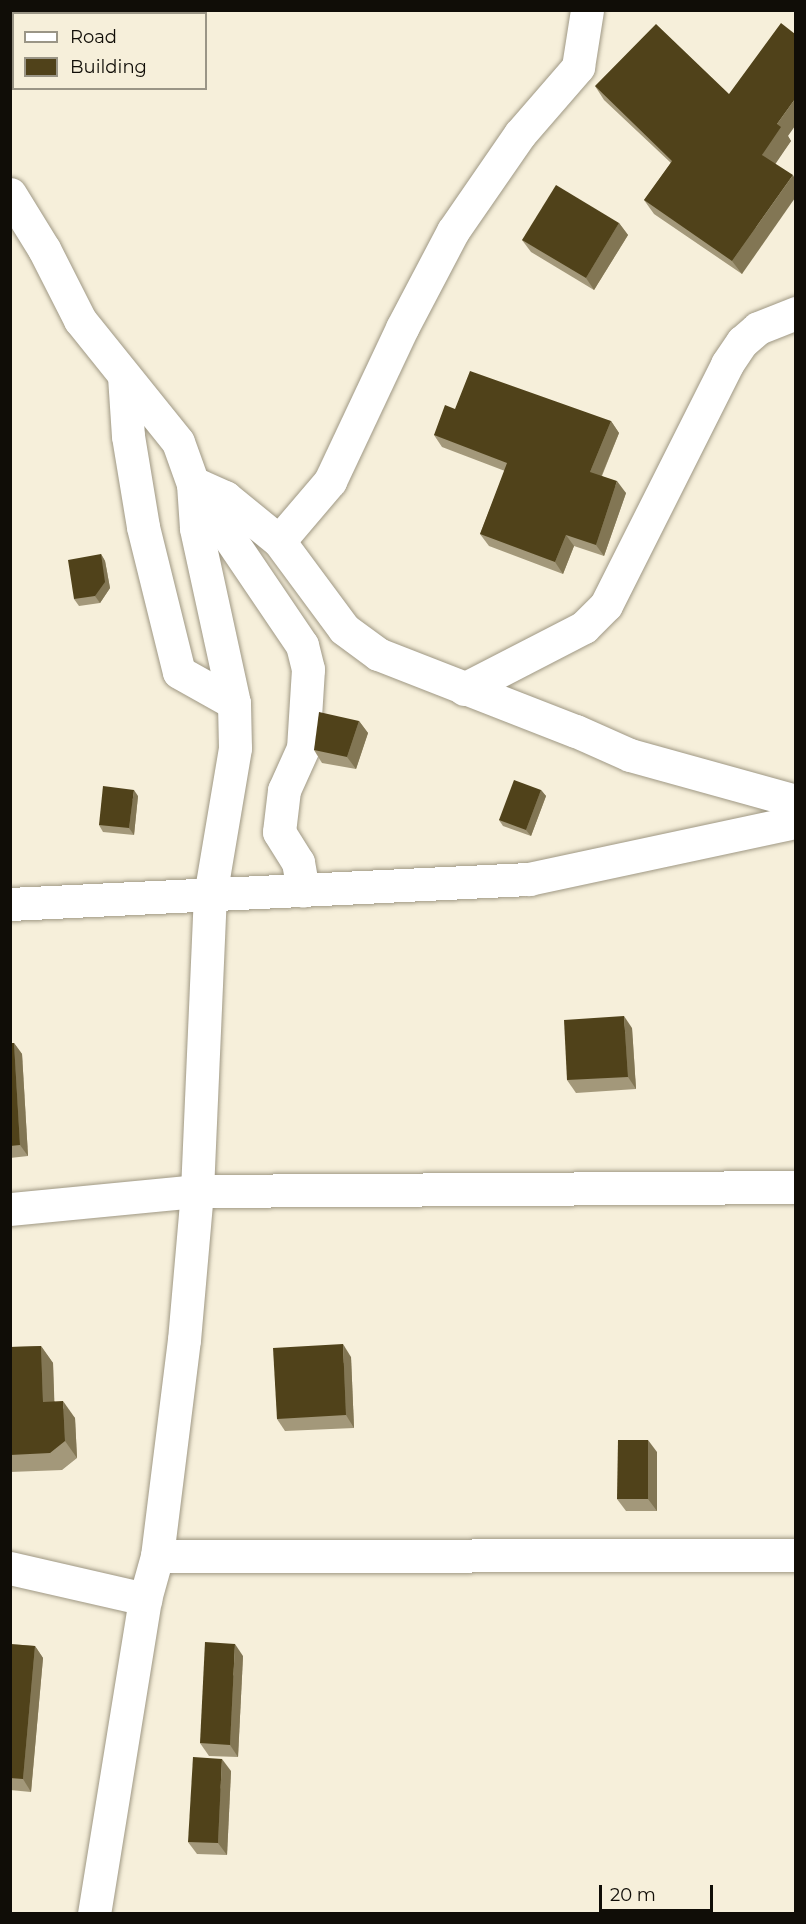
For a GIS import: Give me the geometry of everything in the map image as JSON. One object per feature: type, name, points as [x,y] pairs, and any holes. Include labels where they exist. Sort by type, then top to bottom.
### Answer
[{"type":"street","points":[[279,541],[330,481],[402,328],[453,231],[520,134],[578,67],[587,10]]},
{"type":"street","points":[[10,194],[44,249],[80,320],[178,442],[194,483],[302,645],[308,669],[303,748],[284,790],[279,832],[298,862],[303,891]]},
{"type":"street","points":[[464,688],[584,627],[606,606],[728,364],[742,342],[758,328],[795,314]]},
{"type":"street","points":[[124,376],[128,436],[143,527],[179,672],[234,703]]},
{"type":"street","points":[[194,483],[225,497],[279,541],[344,629],[378,654],[576,731],[630,755],[795,801]]},
{"type":"street","points":[[94,1914],[145,1599],[157,1556],[184,1340],[197,1191],[210,896],[235,748],[234,703],[196,528],[194,483]]},
{"type":"street","points":[[10,904],[530,879],[795,822]]},
{"type":"street","points":[[10,1209],[197,1191],[795,1188]]},
{"type":"street","points":[[157,1556],[795,1555]]},
{"type":"street","points":[[10,1568],[145,1599]]},
{"type":"building","points":[[781,23],[795,34],[795,99],[777,124],[781,127],[762,155],[793,175],[732,261],[644,200],[672,161],[595,86],[656,24],[729,94]]},
{"type":"building","points":[[556,185],[619,223],[586,278],[522,240]]},
{"type":"building","points":[[470,371],[611,421],[590,472],[617,481],[596,545],[566,535],[555,562],[480,534],[507,463],[434,435],[445,405],[455,409]]},
{"type":"building","points":[[101,554],[105,582],[95,596],[74,599],[68,560]]},
{"type":"building","points":[[319,712],[359,721],[347,757],[314,750]]},
{"type":"building","points":[[514,780],[541,790],[526,830],[499,820]]},
{"type":"building","points":[[103,786],[134,790],[129,828],[99,825]]},
{"type":"building","points":[[624,1016],[628,1077],[567,1080],[564,1020]]},
{"type":"building","points":[[10,1043],[14,1043],[20,1145],[10,1146]]},
{"type":"building","points":[[343,1344],[346,1415],[277,1419],[273,1348]]},
{"type":"building","points":[[41,1346],[43,1402],[63,1401],[65,1441],[50,1453],[10,1455],[10,1347]]},
{"type":"building","points":[[618,1440],[648,1440],[648,1499],[617,1499]]},
{"type":"building","points":[[205,1642],[235,1644],[230,1745],[200,1743]]},
{"type":"building","points":[[10,1644],[35,1646],[23,1779],[10,1778]]},
{"type":"building","points":[[193,1757],[222,1759],[218,1843],[188,1842]]}]
